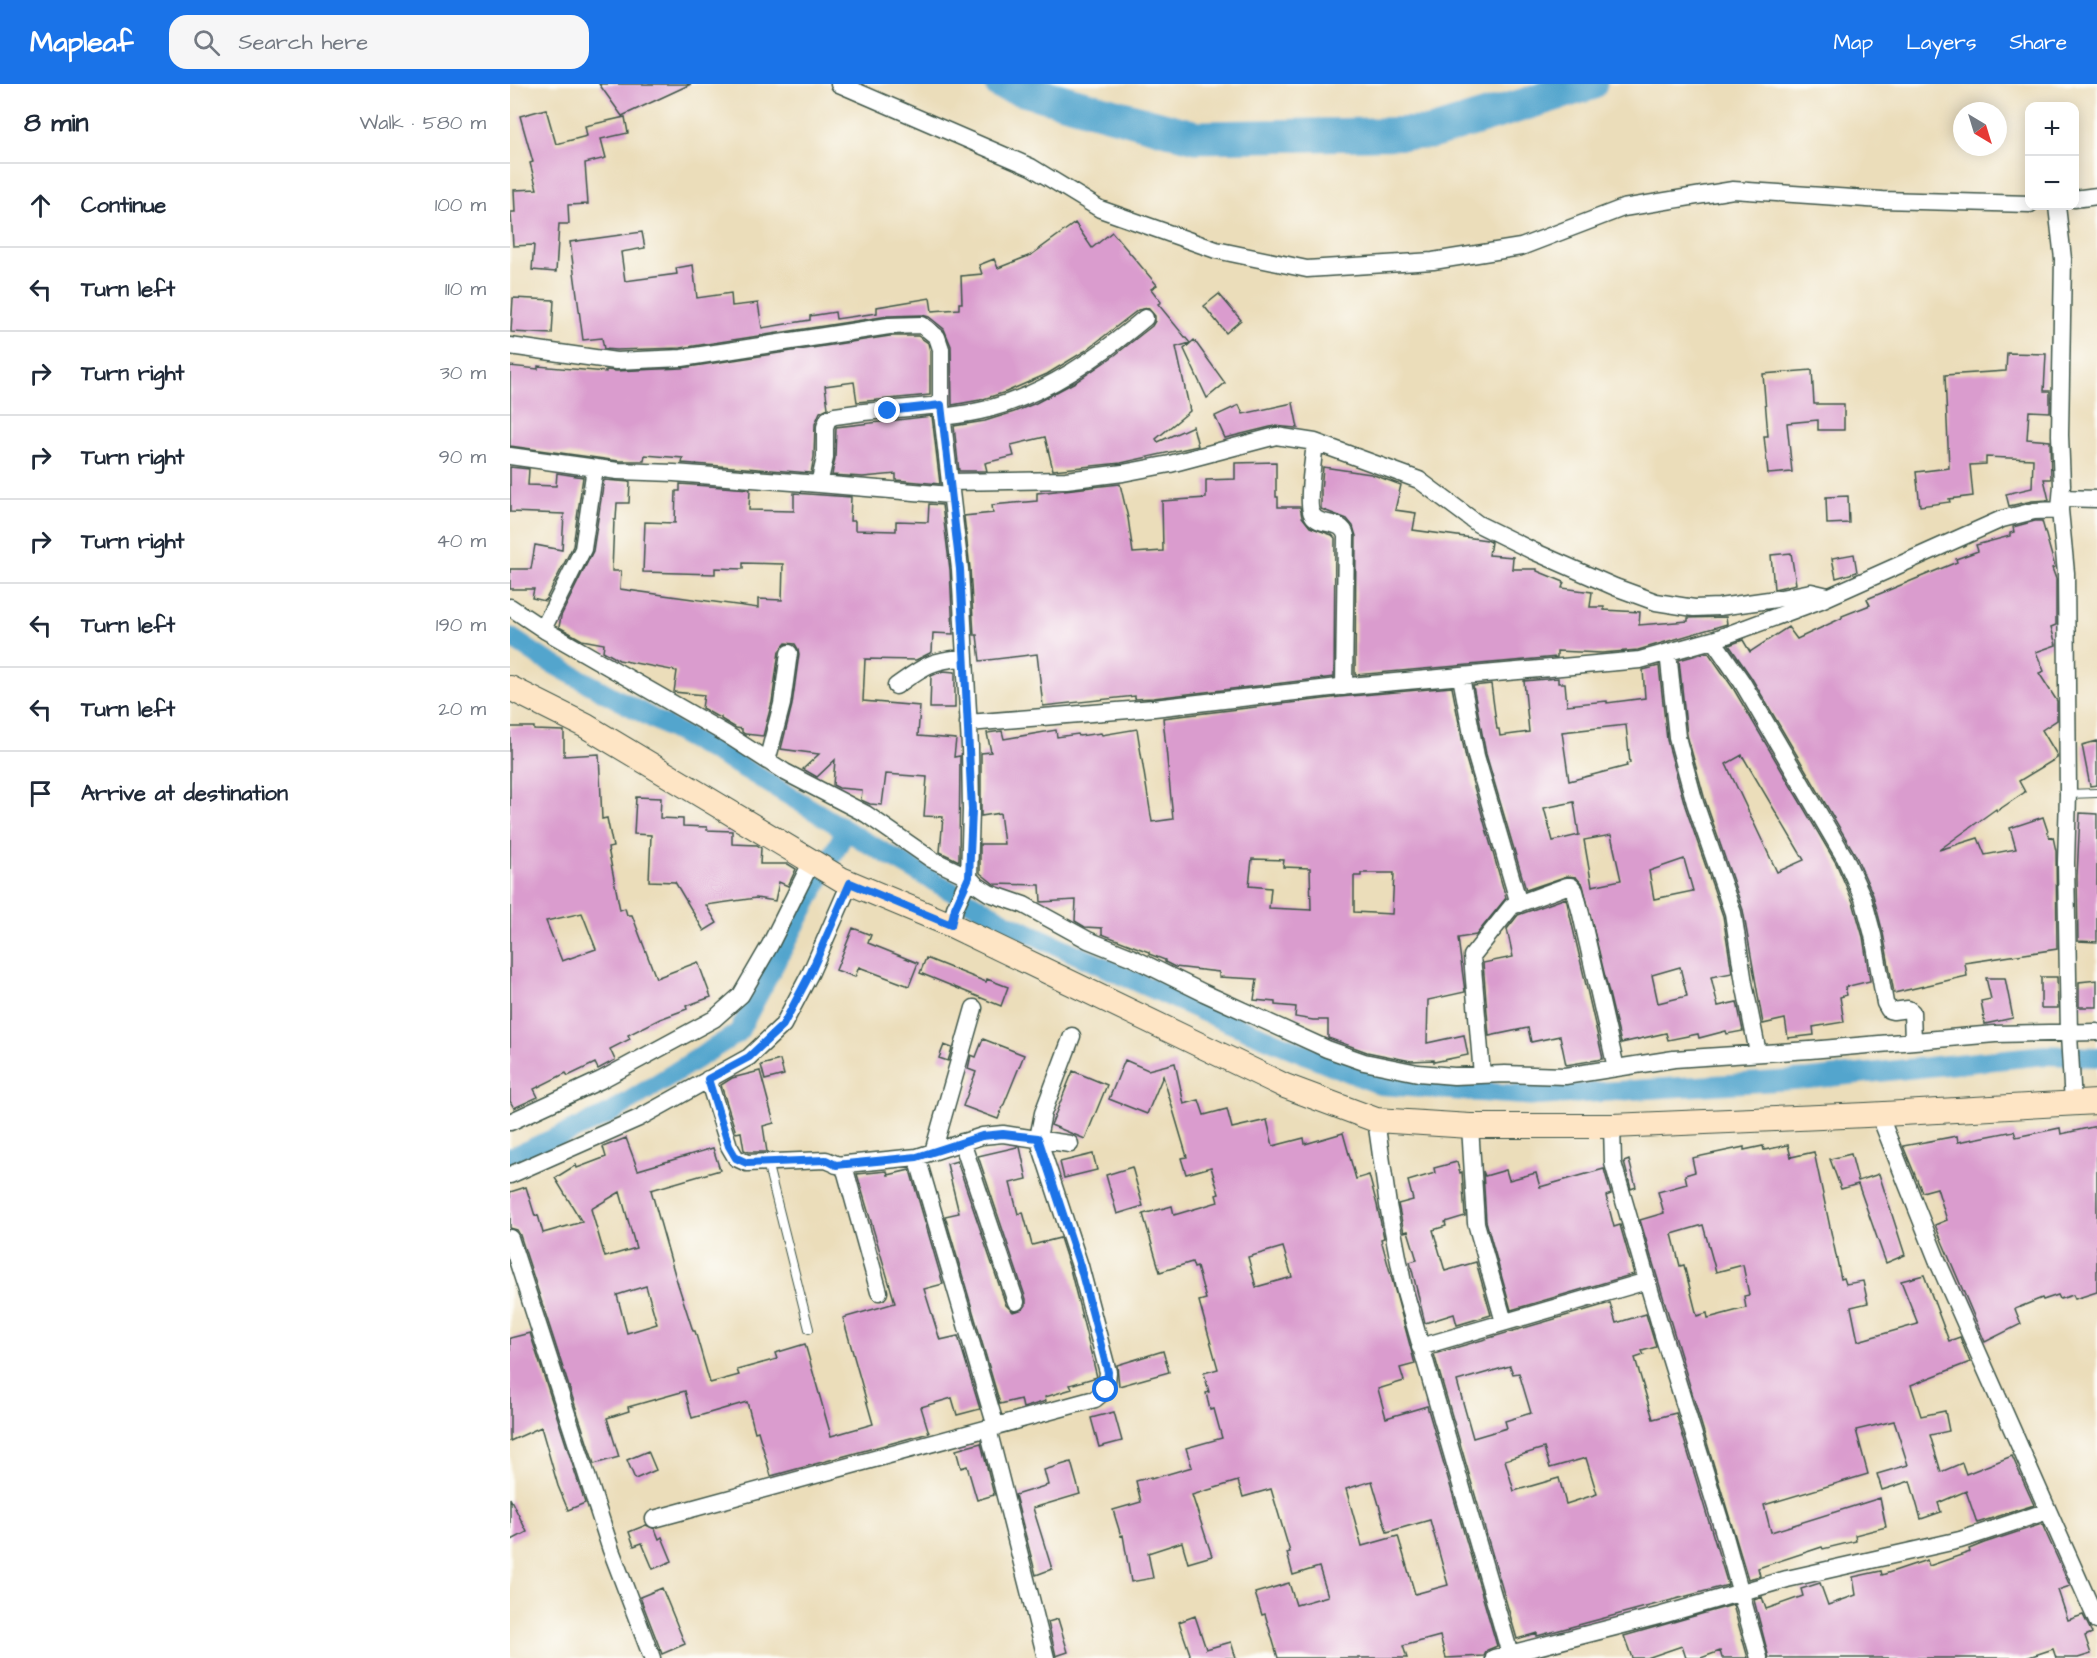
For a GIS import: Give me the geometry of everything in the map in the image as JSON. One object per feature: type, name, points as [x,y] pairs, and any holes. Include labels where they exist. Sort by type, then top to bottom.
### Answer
[{"type":"main road","points":[[510,688],[586,726],[846,881],[953,916],[1285,1086],[1376,1120],[1470,1126],[1611,1126],[2097,1102]]},
{"type":"street","points":[[839,84],[1031,167],[1100,209],[1216,250],[1307,269],[1432,261],[1521,247],[1623,208],[1733,190],[1882,200],[2025,204]]},
{"type":"street","points":[[2079,198],[2097,196]]},
{"type":"street","points":[[2057,210],[2063,259],[2060,435],[2061,504],[2066,573],[2068,794],[2066,863],[2069,1033],[2073,1103]]},
{"type":"street","points":[[819,484],[825,458],[825,427],[828,419],[864,412],[988,409],[1053,383],[1087,363],[1145,318]]},
{"type":"street","points":[[510,346],[616,361],[682,358],[889,327],[921,325],[937,337],[941,349],[942,411],[960,569],[972,810],[968,881],[953,916]]},
{"type":"street","points":[[510,456],[618,471],[819,484],[950,489],[1123,473],[1170,464],[1276,436],[1316,442],[1419,480],[1478,524],[1533,551],[1656,602],[1694,608],[1719,607],[1811,592],[1828,596]]},
{"type":"street","points":[[1316,442],[1311,513],[1315,518],[1339,525],[1346,536],[1344,687]]},
{"type":"street","points":[[543,629],[583,549],[596,468]]},
{"type":"street","points":[[968,723],[1154,708],[1344,687],[1640,660],[1713,640],[1828,596],[2002,519],[2061,504],[2097,499]]},
{"type":"street","points":[[510,607],[543,629],[726,734],[785,772],[866,814],[931,860],[968,881],[989,892],[1024,905],[1088,940],[1133,958],[1327,1049],[1364,1062],[1418,1073],[1454,1076],[1565,1076],[1674,1059],[1995,1034],[2097,1032]]},
{"type":"street","points":[[1713,640],[1742,682],[1845,858],[1863,898],[1873,935],[1885,1003],[1888,1010],[1908,1009],[1911,1012],[1913,1041]]},
{"type":"street","points":[[1668,652],[1677,737],[1695,803],[1733,913],[1758,1053]]},
{"type":"street","points":[[767,761],[782,704],[789,653]]},
{"type":"street","points":[[896,686],[921,668],[940,659],[964,658]]},
{"type":"street","points":[[1461,677],[1476,756],[1519,904]]},
{"type":"street","points":[[510,1122],[601,1080],[714,1019],[741,995],[814,863]]},
{"type":"street","points":[[510,1175],[639,1118],[749,1057],[783,1025],[811,972],[846,881]]},
{"type":"street","points":[[1482,1075],[1472,956],[1512,906],[1567,886],[1571,886],[1575,891],[1616,1068]]},
{"type":"street","points":[[974,1008],[925,1154],[1046,1658]]},
{"type":"street","points":[[654,1519],[1095,1399],[1106,1390],[1108,1372],[1080,1266],[1038,1138],[1043,1113],[1072,1035]]},
{"type":"street","points":[[708,1079],[729,1146],[736,1158],[747,1163],[826,1160],[843,1167],[879,1292]]},
{"type":"street","points":[[1879,1114],[1938,1262],[2097,1621]]},
{"type":"street","points":[[1376,1120],[1388,1205],[1404,1288],[1502,1656],[1662,1615],[1741,1590],[1960,1540],[2048,1511]]},
{"type":"street","points":[[1470,1126],[1476,1223],[1504,1322]]},
{"type":"street","points":[[1611,1126],[1613,1163],[1741,1590],[1759,1658]]},
{"type":"street","points":[[836,1165],[925,1154],[982,1136],[1003,1134],[1070,1143]]},
{"type":"street","points":[[962,1142],[1016,1302]]},
{"type":"street","points":[[510,1238],[611,1550],[651,1658]]},
{"type":"street","points":[[1420,1347],[1647,1281]]},
{"type":"lane","points":[[2068,794],[2097,793]]},
{"type":"lane","points":[[767,1162],[809,1329]]},
{"type":"building","points":[[599,84],[691,84],[622,116]]},
{"type":"building","points":[[546,109],[556,144],[587,136],[585,126],[625,117],[628,133],[601,139],[606,158],[585,163],[588,204],[568,205],[569,224],[559,224],[556,272],[532,270],[534,245],[513,246],[511,212],[515,212],[514,190],[537,189],[530,163],[533,162],[520,116]]},
{"type":"building","points":[[1075,223],[1092,248],[1112,232],[1157,285],[1151,289],[1161,302],[1158,304],[1190,343],[1176,347],[1190,411],[1156,439],[1158,442],[1193,426],[1198,446],[1121,463],[1053,470],[1045,437],[1011,445],[1014,456],[985,463],[987,471],[959,471],[954,426],[985,421],[1014,412],[1077,381],[1152,326],[1155,316],[1148,308],[1138,310],[1085,351],[1047,374],[1006,392],[952,405],[951,346],[944,329],[929,317],[922,315],[888,316],[681,348],[616,350],[604,349],[602,338],[583,340],[570,242],[642,232],[645,248],[621,252],[625,281],[677,274],[676,268],[693,265],[697,298],[731,293],[732,306],[758,303],[762,328],[810,320],[810,316],[835,312],[836,319],[877,313],[877,307],[930,298],[932,311],[959,309],[959,303],[962,303],[961,276],[982,274],[979,265],[994,259],[998,268],[1031,255]]},
{"type":"building","points":[[1219,294],[1241,320],[1226,333],[1204,306]]},
{"type":"building","points":[[513,298],[554,300],[552,334],[511,332]]},
{"type":"building","points":[[890,336],[918,336],[928,343],[930,395],[857,402],[854,382],[825,386],[828,408],[820,412],[815,424],[811,473],[682,463],[683,458],[645,455],[644,461],[619,461],[510,446],[510,366],[606,372],[606,370],[682,368]]},
{"type":"building","points":[[1194,340],[1225,383],[1207,398],[1184,349]]},
{"type":"building","points":[[2007,353],[2046,354],[2044,391],[2050,391],[2050,412],[2029,411],[2027,439],[2050,441],[2051,479],[2044,479],[2049,500],[2009,506],[2006,494],[2032,488],[2033,459],[1986,457],[1986,464],[1970,465],[1973,496],[1920,506],[1916,472],[1949,468],[1945,375],[2006,371]]},
{"type":"building","points":[[1812,370],[1814,404],[1844,404],[1844,430],[1818,430],[1818,420],[1787,423],[1792,472],[1768,474],[1764,436],[1768,436],[1763,374]]},
{"type":"building","points":[[1293,403],[1298,428],[1274,426],[1225,438],[1215,416],[1239,405],[1243,414]]},
{"type":"building","points":[[932,416],[940,484],[896,480],[896,474],[863,477],[832,475],[836,427]]},
{"type":"building","points":[[1276,462],[1278,507],[1300,507],[1302,517],[1310,527],[1335,538],[1334,677],[1153,698],[1135,699],[1135,696],[1043,706],[1037,654],[980,661],[977,635],[974,635],[964,516],[993,513],[992,505],[1037,501],[1037,493],[1120,484],[1133,553],[1163,551],[1162,501],[1206,498],[1206,480],[1235,479],[1235,463]]},
{"type":"building","points":[[510,467],[529,469],[528,485],[556,486],[557,473],[583,477],[573,546],[545,601],[532,598],[534,589],[510,589],[510,569],[531,569],[535,545],[562,550],[564,514],[510,512]]},
{"type":"building","points":[[1323,467],[1371,474],[1401,485],[1395,510],[1416,513],[1413,530],[1487,540],[1491,542],[1489,555],[1513,557],[1512,569],[1537,569],[1537,571],[1564,582],[1562,588],[1592,592],[1590,607],[1640,612],[1639,625],[1688,621],[1688,618],[1726,617],[1727,624],[1638,650],[1602,653],[1557,651],[1557,657],[1355,675],[1356,536],[1353,526],[1347,519],[1321,509]]},
{"type":"building","points":[[604,480],[630,482],[629,503],[617,503],[616,520],[614,520],[612,571],[621,571],[620,589],[758,608],[758,599],[782,600],[783,564],[743,563],[743,569],[715,568],[715,574],[643,572],[645,522],[675,523],[676,491],[680,491],[680,484],[750,489],[749,510],[794,511],[794,493],[851,497],[850,521],[855,521],[855,530],[896,531],[896,521],[928,522],[929,504],[942,505],[950,570],[953,634],[933,633],[932,652],[916,660],[865,659],[863,701],[920,706],[918,736],[956,739],[954,757],[960,756],[959,861],[940,852],[943,817],[924,816],[927,777],[886,774],[882,805],[870,804],[861,800],[862,790],[839,788],[833,785],[835,760],[817,777],[803,769],[819,754],[781,749],[792,705],[799,654],[795,644],[786,643],[779,651],[772,702],[763,736],[745,734],[742,729],[736,728],[721,717],[702,708],[704,695],[674,692],[677,671],[619,660],[603,651],[604,644],[582,640],[559,627],[561,616],[593,551]]},
{"type":"building","points":[[1848,496],[1849,523],[1827,524],[1826,497]]},
{"type":"building","points":[[2042,521],[2055,567],[2052,568],[2056,579],[2056,625],[2051,627],[2056,645],[2036,652],[2044,671],[2039,673],[2057,701],[2057,720],[2042,730],[2057,758],[2019,781],[2025,792],[1997,811],[1996,809],[1939,850],[1978,838],[1985,855],[2016,849],[2010,828],[2043,817],[2050,838],[2053,837],[2056,851],[2057,949],[1965,963],[1967,976],[1894,993],[1883,933],[1873,895],[1855,854],[1751,677],[1729,645],[1743,640],[1750,652],[1788,627],[1797,639],[1842,616],[1870,605],[1867,599],[1957,562],[1956,559],[1978,551],[1976,545],[2010,536],[2010,533],[2014,532],[2013,527]]},
{"type":"building","points":[[1791,553],[1796,584],[1774,589],[1771,555]]},
{"type":"building","points":[[1854,554],[1857,572],[1836,578],[1832,558]]},
{"type":"building","points":[[1708,652],[1733,688],[1836,863],[1853,902],[1863,937],[1870,981],[1845,987],[1847,995],[1840,997],[1844,1022],[1813,1027],[1814,1035],[1788,1038],[1785,1019],[1763,1024],[1743,910],[1705,800],[1687,735],[1679,660]],"holes":[[[1742,755],[1804,860],[1777,872],[1726,764]]]},
{"type":"building","points":[[1659,666],[1667,740],[1685,806],[1723,916],[1732,973],[1711,977],[1718,1006],[1737,1002],[1743,1031],[1727,1034],[1726,1031],[1699,1038],[1698,1034],[1668,1040],[1666,1033],[1621,1043],[1583,885],[1576,877],[1567,876],[1526,890],[1486,754],[1473,686],[1491,684],[1500,736],[1529,732],[1524,681],[1558,678],[1558,683],[1565,683],[1567,705],[1607,701],[1607,703],[1645,698],[1643,670]],"holes":[[[1626,725],[1630,763],[1626,764],[1627,766],[1569,781],[1562,732]],[[1574,802],[1579,835],[1553,841],[1544,808]],[[1611,835],[1621,880],[1592,886],[1584,840]],[[1684,859],[1693,891],[1654,899],[1649,871]],[[1680,967],[1687,996],[1658,1003],[1652,975]]]},
{"type":"building","points":[[943,671],[955,672],[955,708],[930,708],[931,676]]},
{"type":"building","points":[[1452,687],[1466,759],[1506,898],[1476,935],[1458,938],[1465,992],[1428,1000],[1427,1043],[1464,1035],[1468,1055],[1434,1062],[1434,1060],[1411,1061],[1367,1052],[1328,1038],[1328,1020],[1295,1017],[1296,1007],[1254,1000],[1257,979],[1219,977],[1219,972],[1175,967],[1149,952],[1102,934],[1102,928],[1085,927],[1075,921],[1076,900],[1041,902],[1040,885],[994,884],[980,873],[980,844],[1004,844],[1000,813],[981,816],[981,753],[991,752],[987,733],[1002,731],[1004,739],[1056,730],[1057,737],[1078,734],[1079,736],[1101,733],[1102,735],[1137,729],[1152,822],[1173,819],[1163,718],[1340,697]],"holes":[[[1252,859],[1284,860],[1283,867],[1310,868],[1311,910],[1269,908],[1271,888],[1249,886]],[[1361,873],[1394,873],[1392,914],[1354,912],[1354,876],[1361,876]]]},
{"type":"building","points":[[510,727],[534,727],[534,730],[564,731],[564,756],[599,754],[602,819],[607,818],[613,847],[608,848],[620,910],[625,908],[627,915],[632,915],[656,978],[698,962],[711,997],[686,1006],[687,1009],[628,1035],[630,1039],[610,1049],[615,1060],[598,1069],[595,1063],[568,1076],[566,1073],[534,1089],[538,1097],[514,1108],[510,1101]],"holes":[[[582,913],[596,949],[562,961],[546,921]]]},
{"type":"building","points":[[2097,741],[2097,785],[2090,786],[2082,745]]},
{"type":"building","points":[[636,797],[661,798],[660,818],[683,819],[683,826],[732,831],[732,844],[757,845],[761,848],[760,864],[788,864],[796,869],[788,886],[779,882],[775,901],[756,898],[706,905],[717,923],[704,931],[675,882],[649,881],[651,835],[634,834]]},
{"type":"building","points":[[2080,813],[2097,814],[2097,942],[2078,941],[2077,876]]},
{"type":"building","points":[[1566,898],[1603,1059],[1566,1065],[1560,1036],[1531,1042],[1528,1028],[1489,1036],[1483,963],[1513,957],[1507,929],[1518,915]]},
{"type":"building","points":[[853,928],[871,935],[868,943],[918,963],[909,986],[859,967],[855,977],[836,970]]},
{"type":"building","points":[[926,958],[986,982],[987,979],[1008,987],[1001,1006],[920,973]]},
{"type":"building","points":[[2041,977],[2057,977],[2058,1008],[2041,1008]]},
{"type":"building","points":[[1986,978],[2005,978],[2013,1018],[1985,1024],[1981,1001],[1991,999]]},
{"type":"building","points":[[2097,980],[2097,1007],[2079,1007],[2079,982]]},
{"type":"building","points":[[983,1039],[1024,1055],[998,1119],[963,1106],[976,1072],[968,1069],[971,1055],[976,1057]]},
{"type":"building","points":[[944,1045],[952,1048],[948,1061],[939,1058]]},
{"type":"building","points":[[780,1060],[784,1075],[765,1080],[761,1065]]},
{"type":"building","points":[[1125,1060],[1148,1070],[1175,1063],[1184,1104],[1199,1100],[1204,1115],[1227,1109],[1232,1128],[1267,1120],[1273,1146],[1304,1138],[1305,1144],[1343,1133],[1356,1179],[1369,1175],[1384,1238],[1381,1239],[1415,1364],[1400,1368],[1404,1381],[1378,1389],[1386,1418],[1427,1406],[1497,1646],[1487,1650],[1484,1656],[1446,1658],[1440,1636],[1403,1646],[1407,1658],[1278,1658],[1265,1614],[1262,1615],[1255,1593],[1289,1583],[1296,1605],[1328,1596],[1319,1567],[1293,1575],[1287,1553],[1290,1552],[1271,1489],[1243,1497],[1238,1481],[1192,1495],[1212,1556],[1188,1563],[1182,1542],[1148,1553],[1153,1578],[1131,1582],[1123,1535],[1121,1536],[1113,1510],[1141,1502],[1136,1481],[1192,1467],[1186,1448],[1222,1438],[1214,1409],[1210,1410],[1206,1393],[1209,1392],[1204,1373],[1218,1369],[1199,1301],[1206,1299],[1197,1267],[1194,1268],[1192,1262],[1160,1272],[1143,1214],[1172,1206],[1174,1215],[1218,1202],[1216,1195],[1219,1194],[1211,1167],[1186,1174],[1181,1158],[1187,1157],[1163,1076],[1147,1114],[1109,1099]],"holes":[[[1283,1247],[1292,1277],[1256,1287],[1248,1257]],[[1372,1481],[1387,1532],[1430,1520],[1448,1585],[1415,1594],[1398,1536],[1362,1546],[1346,1489]]]},
{"type":"building","points":[[760,1071],[774,1123],[763,1126],[767,1152],[749,1152],[744,1150],[741,1132],[736,1133],[721,1085],[732,1078]]},
{"type":"building","points":[[1073,1071],[1107,1085],[1085,1139],[1051,1125]]},
{"type":"building","points":[[2097,1126],[2097,1292],[2075,1299],[2073,1295],[2060,1299],[2058,1295],[2043,1300],[2042,1298],[2015,1309],[2021,1324],[1985,1342],[1935,1225],[1947,1220],[1937,1188],[1922,1192],[1903,1146],[1957,1136],[1958,1142],[2014,1131],[2016,1137],[2060,1128],[2061,1134]]},
{"type":"building","points":[[626,1138],[638,1170],[713,1148],[720,1170],[651,1190],[675,1275],[710,1383],[739,1375],[737,1370],[777,1359],[775,1353],[805,1344],[831,1436],[873,1424],[843,1318],[895,1303],[857,1174],[887,1171],[888,1175],[910,1170],[943,1284],[924,1289],[940,1340],[958,1336],[980,1409],[957,1415],[952,1398],[921,1407],[929,1433],[771,1476],[747,1402],[692,1418],[685,1391],[628,1407],[629,1411],[607,1418],[619,1457],[594,1464],[520,1235],[517,1230],[510,1228],[510,1192],[526,1187],[543,1233],[582,1222],[555,1178],[576,1165],[577,1168],[606,1157],[603,1147]],"holes":[[[620,1192],[636,1248],[605,1257],[591,1209]],[[646,1286],[657,1324],[627,1333],[617,1295]]]},
{"type":"building","points":[[1788,1145],[1791,1157],[1814,1152],[1841,1279],[1844,1278],[1846,1284],[1863,1281],[1868,1303],[1851,1307],[1858,1341],[1918,1324],[1901,1281],[1924,1275],[1949,1341],[1960,1337],[1970,1362],[1911,1385],[1921,1416],[1945,1411],[1949,1431],[1930,1435],[1941,1472],[1962,1463],[1966,1474],[2012,1456],[2034,1505],[1977,1523],[1966,1491],[1938,1503],[1941,1512],[1921,1519],[1910,1481],[1882,1490],[1877,1474],[1908,1465],[1894,1421],[1856,1430],[1868,1474],[1764,1505],[1771,1532],[1880,1498],[1886,1527],[1855,1535],[1856,1541],[1823,1549],[1822,1547],[1758,1568],[1760,1576],[1748,1579],[1640,1220],[1664,1213],[1658,1192],[1687,1184],[1685,1175],[1695,1172],[1692,1158],[1744,1147],[1744,1150],[1763,1146],[1764,1150]],"holes":[[[1703,1225],[1716,1272],[1743,1265],[1749,1295],[1744,1296],[1746,1308],[1708,1318],[1707,1313],[1697,1316],[1684,1265],[1680,1266],[1672,1234]]]},
{"type":"building","points":[[1020,1147],[1027,1179],[1010,1183],[1018,1214],[1023,1212],[1032,1245],[1060,1238],[1097,1377],[1070,1385],[1072,1389],[1045,1397],[1046,1401],[1023,1408],[1021,1399],[1000,1404],[945,1216],[959,1213],[947,1164],[957,1161],[1006,1305],[1013,1312],[1023,1309],[1026,1299],[978,1156]]},
{"type":"building","points":[[1093,1154],[1097,1170],[1064,1178],[1060,1162]]},
{"type":"building","points":[[1851,1154],[1858,1181],[1879,1174],[1905,1255],[1886,1263],[1858,1184],[1841,1189],[1830,1159]]},
{"type":"building","points":[[1629,1160],[1636,1187],[1631,1189],[1624,1162]]},
{"type":"building","points":[[1457,1162],[1460,1173],[1462,1172],[1465,1216],[1445,1222],[1446,1226],[1433,1230],[1445,1271],[1476,1262],[1491,1315],[1457,1325],[1454,1314],[1425,1323],[1410,1262],[1417,1260],[1408,1231],[1404,1232],[1398,1204],[1413,1200],[1408,1181],[1435,1173],[1434,1168]]},
{"type":"building","points":[[1132,1167],[1143,1206],[1117,1214],[1106,1175]]},
{"type":"building","points":[[1604,1169],[1611,1194],[1606,1196],[1614,1227],[1620,1225],[1634,1274],[1511,1310],[1486,1221],[1483,1171],[1485,1176],[1506,1170],[1509,1180],[1536,1173],[1540,1187]]},
{"type":"building","points":[[1610,1303],[1616,1323],[1646,1314],[1656,1347],[1642,1351],[1644,1355],[1635,1358],[1653,1419],[1676,1413],[1728,1585],[1537,1636],[1537,1633],[1517,1639],[1434,1354]],"holes":[[[1510,1366],[1513,1374],[1519,1373],[1531,1413],[1505,1421],[1507,1428],[1473,1438],[1457,1381]],[[1544,1448],[1550,1468],[1586,1458],[1597,1494],[1566,1504],[1559,1478],[1514,1491],[1505,1460]]]},
{"type":"building","points":[[530,1333],[585,1503],[568,1510],[558,1486],[541,1427],[510,1441],[510,1338]]},
{"type":"building","points":[[1163,1351],[1169,1372],[1119,1386],[1117,1365]]},
{"type":"building","points":[[1114,1412],[1122,1441],[1099,1447],[1091,1418]]},
{"type":"building","points":[[981,1443],[994,1495],[977,1500],[967,1466],[961,1468],[956,1450]]},
{"type":"building","points":[[648,1451],[656,1470],[635,1479],[627,1460]]},
{"type":"building","points":[[1071,1462],[1080,1494],[1033,1508],[1052,1569],[1036,1575],[1015,1495],[1048,1485],[1044,1470]]},
{"type":"building","points":[[510,1498],[527,1532],[510,1541]]},
{"type":"building","points":[[2042,1524],[2070,1586],[2058,1590],[2068,1620],[2083,1615],[2092,1633],[2085,1636],[2091,1654],[2078,1658],[2056,1658],[2053,1649],[2026,1658],[1769,1658],[1754,1600],[1762,1597],[1766,1609],[1803,1596],[1801,1589],[1820,1583],[1828,1605],[1856,1595],[1853,1577],[1881,1571],[1882,1575],[1927,1560],[1929,1566],[1970,1552],[1969,1549],[1984,1543]]},
{"type":"building","points":[[646,1525],[655,1529],[659,1539],[662,1537],[672,1561],[653,1569],[642,1543],[634,1546],[629,1532]]},
{"type":"building","points":[[662,1588],[685,1644],[662,1654],[640,1597]]},
{"type":"building","points":[[1733,1605],[1748,1658],[1722,1658],[1720,1651],[1701,1658],[1686,1658],[1682,1646],[1647,1658],[1632,1658],[1624,1636]]},
{"type":"building","points":[[1195,1616],[1206,1649],[1231,1642],[1236,1658],[1189,1658],[1190,1654],[1179,1622]]},
{"type":"building","points":[[1058,1619],[1068,1652],[1056,1656],[1048,1622]]},
{"type":"waterway","points":[[1001,84],[1196,137],[1431,133],[1591,84]]},
{"type":"waterway","points":[[510,637],[540,657],[747,770],[1005,922],[1208,1014],[1380,1085],[1537,1096],[1809,1079],[2045,1055],[2097,1057]]},
{"type":"waterway","points":[[510,1158],[607,1115],[738,1033],[846,830]]},
{"type":"route","points":[[888,411],[941,405],[960,569],[970,747],[972,810],[967,885],[955,908],[951,925],[850,883],[811,972],[783,1025],[749,1057],[708,1079],[729,1146],[736,1158],[747,1163],[826,1160],[836,1165],[917,1157],[982,1136],[1003,1134],[1038,1138],[1080,1266],[1108,1372],[1106,1390]]}]
